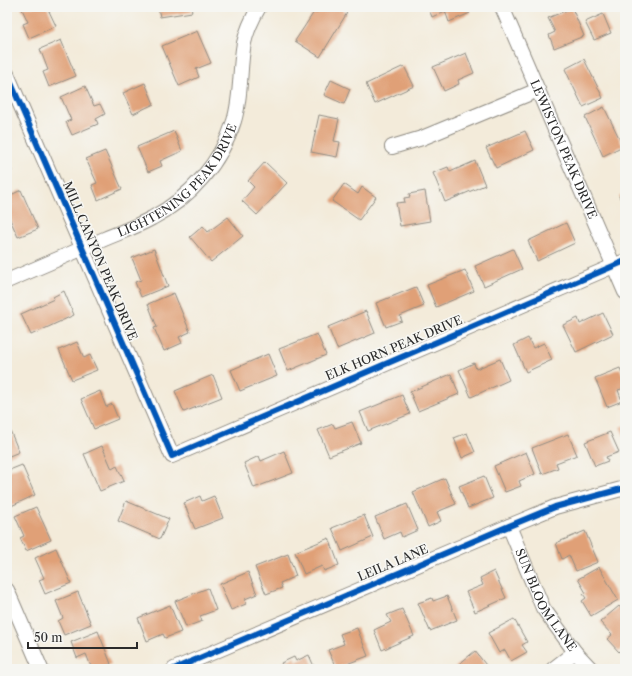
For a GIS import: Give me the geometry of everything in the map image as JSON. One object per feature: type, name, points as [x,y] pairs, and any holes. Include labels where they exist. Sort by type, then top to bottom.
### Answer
[{"type":"street","name":"LIGHTENING PEAK DRIVE","points":[[7,281],[152,218],[176,203],[198,183],[212,166],[224,146],[234,121],[240,94],[244,44],[250,23],[259,7]]},
{"type":"street","name":"LEWISTON PEAK DRIVE","points":[[502,7],[538,90],[620,263],[625,292]]},
{"type":"street","name":"MILL CANYON PEAK DRIVE","points":[[7,74],[172,456]]},
{"type":"street","points":[[392,147],[422,138],[538,90]]},
{"type":"street","name":"ELK HORN PEAK DRIVE","points":[[172,456],[620,263]]},
{"type":"street","name":"LEILA LANE","points":[[174,669],[555,507],[625,488]]},
{"type":"street","name":"SUN BLOOM LANE","points":[[509,526],[543,608],[575,652],[591,669]]},
{"type":"street","points":[[7,590],[41,669]]},
{"type":"street","points":[[553,669],[575,652]]},
{"type":"building","points":[[21,7],[47,7],[56,26],[29,38],[23,24],[28,22]]},
{"type":"building","points":[[158,7],[191,7],[192,12],[160,17]]},
{"type":"building","points":[[320,7],[338,7],[347,13],[320,57],[295,41],[314,12],[316,13]]},
{"type":"building","points":[[428,7],[467,7],[470,13],[449,22],[445,11],[432,17]]},
{"type":"building","points":[[572,8],[584,36],[554,48],[549,35],[555,32],[548,18]]},
{"type":"building","points":[[603,14],[611,33],[594,40],[585,22]]},
{"type":"building","points":[[197,31],[211,63],[196,69],[199,77],[179,86],[162,46]]},
{"type":"building","points":[[61,40],[76,76],[49,87],[43,72],[48,70],[40,49]]},
{"type":"building","points":[[466,53],[474,73],[458,80],[459,84],[444,91],[433,67]]},
{"type":"building","points":[[584,59],[603,98],[583,107],[565,69]]},
{"type":"building","points":[[404,66],[414,86],[375,104],[366,84]]},
{"type":"building","points":[[331,80],[350,89],[344,104],[324,95]]},
{"type":"building","points":[[145,83],[154,104],[133,114],[123,93]]},
{"type":"building","points":[[85,86],[94,106],[100,104],[105,114],[96,119],[98,124],[72,135],[66,122],[71,120],[61,97]]},
{"type":"building","points":[[604,107],[623,146],[603,156],[585,117]]},
{"type":"building","points":[[319,115],[339,119],[334,141],[340,142],[337,157],[311,152]]},
{"type":"building","points":[[174,131],[182,151],[160,161],[162,166],[148,172],[137,147]]},
{"type":"building","points":[[525,131],[534,150],[496,168],[486,148]]},
{"type":"building","points":[[105,151],[122,189],[98,200],[92,185],[97,183],[86,159]]},
{"type":"building","points":[[7,159],[12,171],[7,173]]},
{"type":"building","points":[[475,161],[485,185],[445,202],[433,173],[448,167],[450,172]]},
{"type":"building","points":[[265,162],[287,183],[257,215],[242,201],[254,187],[248,181]]},
{"type":"building","points":[[344,184],[358,194],[362,187],[376,197],[359,220],[332,201]]},
{"type":"building","points":[[21,190],[38,229],[18,237],[7,213],[7,197]]},
{"type":"building","points":[[425,191],[430,221],[400,226],[396,203],[405,202],[404,198],[410,197],[409,194]]},
{"type":"building","points":[[625,193],[625,209],[619,196]]},
{"type":"building","points":[[228,217],[243,236],[211,262],[190,237],[203,226],[208,232]]},
{"type":"building","points":[[566,223],[575,243],[537,261],[528,241]]},
{"type":"building","points":[[154,249],[168,286],[141,297],[135,282],[141,280],[132,258]]},
{"type":"building","points":[[513,249],[522,269],[484,286],[475,266]]},
{"type":"building","points":[[465,270],[474,291],[436,307],[427,285]]},
{"type":"building","points":[[416,287],[424,306],[400,316],[402,321],[386,327],[376,303]]},
{"type":"building","points":[[64,291],[74,315],[31,335],[21,314],[54,299],[53,297]]},
{"type":"building","points":[[174,293],[190,332],[179,337],[182,343],[164,351],[154,328],[157,327],[148,304]]},
{"type":"building","points":[[366,311],[375,333],[337,349],[328,327]]},
{"type":"building","points":[[603,313],[613,334],[576,352],[563,325],[578,318],[580,324]]},
{"type":"building","points":[[317,334],[326,355],[288,371],[279,349]]},
{"type":"building","points":[[528,338],[533,348],[544,343],[552,360],[526,372],[514,345]]},
{"type":"building","points":[[77,342],[84,358],[90,355],[97,370],[72,380],[59,350]]},
{"type":"building","points":[[268,354],[277,376],[240,391],[231,370]]},
{"type":"building","points":[[500,359],[509,380],[471,397],[459,370],[474,363],[476,369]]},
{"type":"building","points":[[620,368],[625,381],[625,388],[618,390],[622,401],[607,407],[595,378]]},
{"type":"building","points":[[451,374],[459,394],[418,411],[410,392]]},
{"type":"building","points":[[213,375],[222,397],[184,412],[175,391]]},
{"type":"building","points":[[100,391],[106,407],[112,404],[118,419],[94,429],[81,399]]},
{"type":"building","points":[[402,395],[410,414],[368,431],[360,412]]},
{"type":"building","points":[[352,422],[361,443],[329,456],[318,430],[333,424],[335,428]]},
{"type":"building","points":[[7,423],[19,452],[7,457]]},
{"type":"building","points":[[625,425],[625,438],[620,427]]},
{"type":"building","points":[[610,432],[619,452],[606,457],[608,461],[595,466],[585,442]]},
{"type":"building","points":[[467,433],[475,452],[462,458],[454,438]]},
{"type":"building","points":[[568,434],[577,455],[556,463],[558,468],[542,474],[532,448]]},
{"type":"building","points":[[102,446],[112,469],[117,466],[124,481],[100,491],[84,454]]},
{"type":"building","points":[[284,451],[293,473],[254,488],[244,463],[259,456],[261,461]]},
{"type":"building","points":[[526,452],[535,474],[519,481],[521,486],[505,492],[494,466]]},
{"type":"building","points":[[22,465],[35,495],[9,507],[7,502],[7,471]]},
{"type":"building","points":[[484,476],[493,498],[468,508],[459,486]]},
{"type":"building","points":[[445,478],[456,504],[437,512],[441,521],[428,527],[413,492]]},
{"type":"building","points":[[200,496],[202,501],[214,496],[223,518],[195,529],[184,503]]},
{"type":"building","points":[[126,501],[169,519],[160,539],[118,521]]},
{"type":"building","points":[[407,504],[418,530],[402,537],[400,532],[384,539],[375,517]]},
{"type":"building","points":[[36,507],[51,540],[26,551],[20,538],[24,536],[15,516]]},
{"type":"building","points":[[364,515],[373,537],[342,551],[332,528]]},
{"type":"building","points":[[585,531],[598,562],[576,571],[569,555],[562,559],[556,543]]},
{"type":"building","points":[[329,538],[339,565],[324,571],[322,566],[304,574],[295,552]]},
{"type":"building","points":[[56,548],[71,583],[45,594],[39,580],[44,578],[35,558]]},
{"type":"building","points":[[288,554],[296,576],[280,583],[282,588],[266,594],[255,567]]},
{"type":"building","points":[[599,567],[618,600],[591,616],[582,601],[586,598],[583,594],[586,593],[578,579]]},
{"type":"building","points":[[494,571],[506,598],[475,612],[466,592],[483,585],[480,578]]},
{"type":"building","points":[[248,572],[257,594],[245,599],[246,604],[231,610],[220,584]]},
{"type":"building","points":[[208,588],[216,610],[200,616],[202,621],[186,627],[175,601]]},
{"type":"building","points":[[78,592],[91,624],[64,635],[58,621],[63,618],[56,601]]},
{"type":"building","points":[[447,596],[457,620],[430,631],[418,603],[432,598],[433,601]]},
{"type":"building","points":[[170,605],[181,632],[165,638],[163,634],[147,641],[138,618]]},
{"type":"building","points":[[619,606],[625,613],[625,646],[619,652],[607,639],[612,635],[600,622]]},
{"type":"building","points":[[402,609],[414,636],[382,650],[374,630],[391,622],[387,615]]},
{"type":"building","points":[[514,619],[527,642],[522,645],[527,652],[511,661],[505,650],[499,653],[488,633]]},
{"type":"building","points":[[357,628],[368,656],[336,668],[328,650],[344,644],[340,634]]},
{"type":"building","points":[[98,631],[111,664],[98,669],[92,669],[86,654],[77,658],[71,642]]},
{"type":"building","points":[[475,651],[489,669],[453,669]]},
{"type":"building","points":[[309,655],[315,669],[284,669],[281,663],[294,657],[296,661]]},
{"type":"cycle path","points":[[7,74],[172,456],[625,261]]},
{"type":"cycle path","points":[[174,669],[555,507],[625,488]]}]
